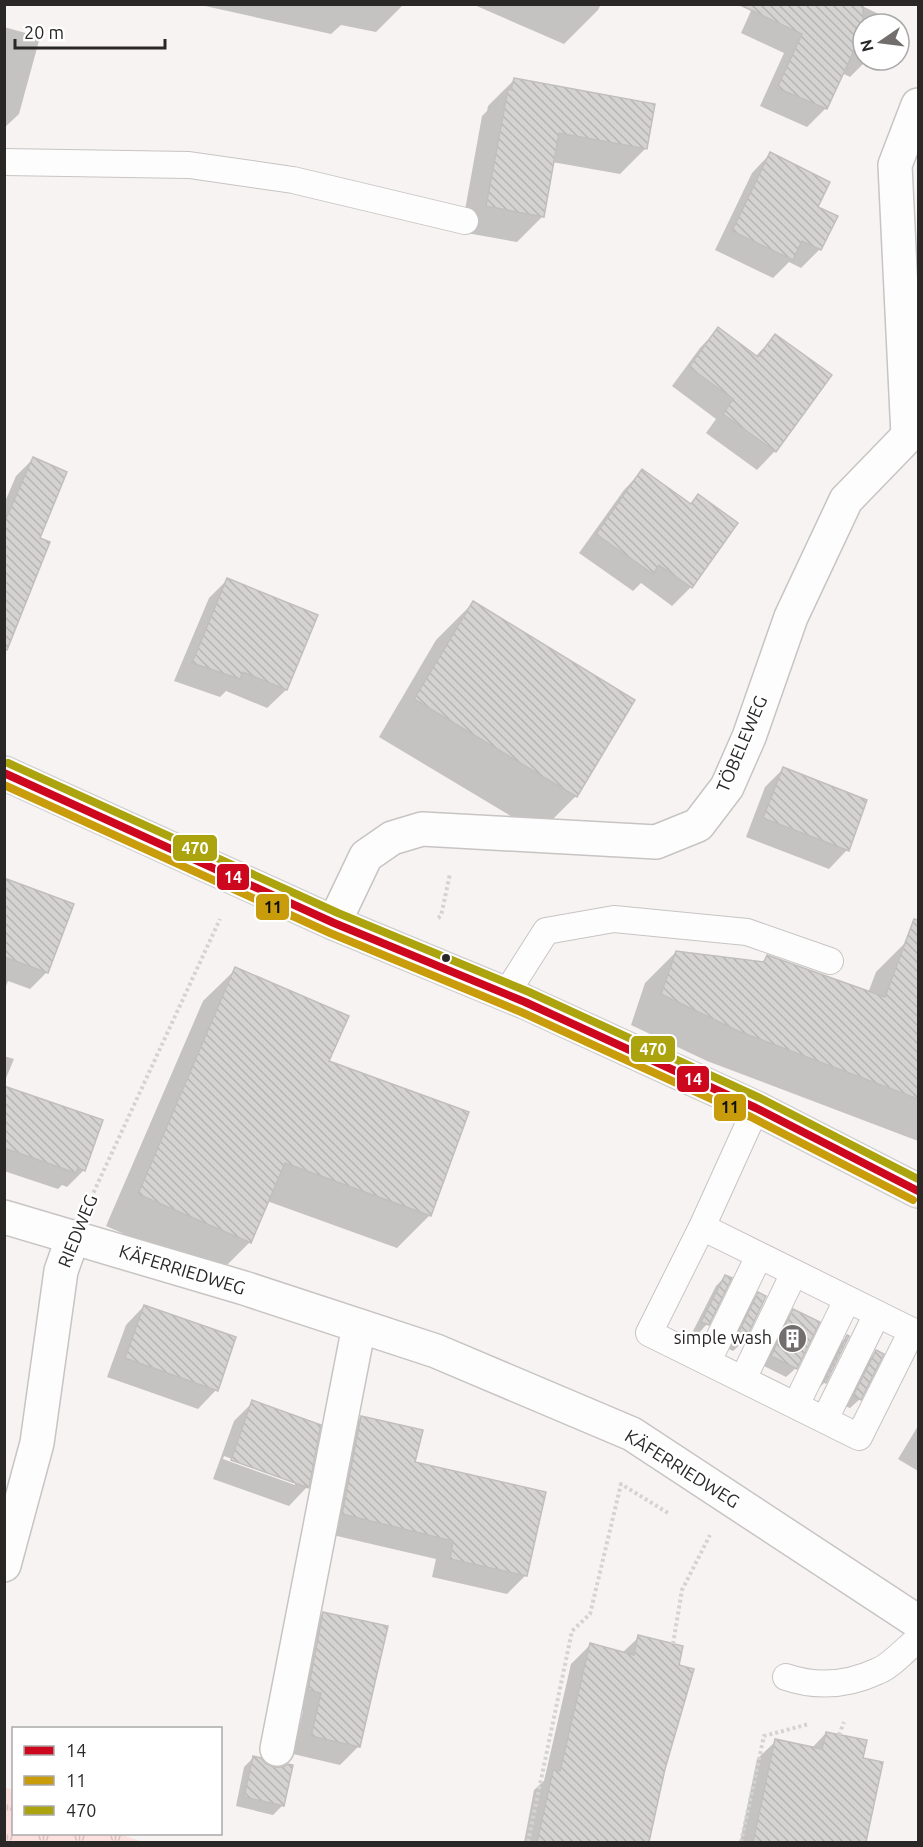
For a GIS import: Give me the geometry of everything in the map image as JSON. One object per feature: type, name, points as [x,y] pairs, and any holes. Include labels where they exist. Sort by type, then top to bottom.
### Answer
[{"type":"main road","points":[[4,773],[334,922],[506,994],[756,1108],[918,1191]]},
{"type":"street","points":[[914,435],[895,165],[918,105]]},
{"type":"street","name":"TÖBELEWEG","points":[[334,922],[366,856],[392,838],[422,830],[656,842],[698,825],[727,787],[749,737],[791,617],[846,500],[914,435]]},
{"type":"street","name":"KÄFERRIEDWEG","points":[[4,1216],[244,1288],[436,1352],[632,1434],[918,1622]]},
{"type":"street","name":"RIEDWEG","points":[[4,1565],[37,1443],[61,1271],[73,1237]]},
{"type":"street","points":[[277,1749],[359,1326]]},
{"type":"lane","points":[[4,162],[189,165],[292,180],[465,221]]},
{"type":"lane","points":[[506,994],[546,931],[614,919],[747,932],[830,961]]},
{"type":"lane","points":[[702,1227],[912,1331],[859,1437],[649,1333],[702,1227],[756,1108]]},
{"type":"lane","points":[[708,1361],[759,1256]]},
{"type":"lane","points":[[743,1379],[795,1273]]},
{"type":"lane","points":[[796,1405],[847,1300]]},
{"type":"lane","points":[[825,1419],[877,1314]]},
{"type":"lane","points":[[786,1677],[804,1683],[830,1685],[880,1671],[918,1638]]},
{"type":"path","points":[[432,921],[441,916],[451,869]]},
{"type":"path","name":"RIEDWEG","points":[[73,1237],[220,919]]},
{"type":"path","points":[[528,1842],[572,1631],[590,1614],[621,1485]]},
{"type":"path","points":[[673,1644],[682,1590],[731,1499]]},
{"type":"path","points":[[839,1735],[844,1721]]},
{"type":"path","points":[[741,1842],[764,1736],[813,1723]]},
{"type":"green space","points":[[4,1787],[12,1790],[12,1835],[123,1835],[143,1842],[5,1842]]},
{"type":"building","points":[[738,4],[863,4],[863,12],[851,12],[851,57],[827,109],[777,88],[802,34]]},
{"type":"building","points":[[514,78],[655,104],[647,149],[559,133],[544,217],[486,206],[508,89],[511,90]]},
{"type":"building","points":[[770,152],[830,182],[818,207],[838,216],[821,250],[802,241],[793,260],[732,231]]},
{"type":"building","points":[[718,327],[758,357],[775,334],[832,375],[776,452],[723,414],[733,399],[689,367]]},
{"type":"building","points":[[33,457],[67,472],[40,538],[50,542],[7,650],[4,649],[4,523]]},
{"type":"building","points":[[642,469],[691,504],[698,494],[738,523],[692,588],[659,565],[653,574],[596,534]]},
{"type":"building","points":[[227,578],[318,615],[287,690],[243,672],[240,679],[192,663]]},
{"type":"building","points":[[473,601],[635,700],[577,797],[414,699]]},
{"type":"building","points":[[783,767],[867,800],[849,851],[763,818]]},
{"type":"building","points":[[4,878],[74,904],[48,973],[4,957]]},
{"type":"building","points":[[914,919],[918,920],[918,1099],[738,1031],[661,994],[676,951],[764,962],[767,955],[885,997]]},
{"type":"building","points":[[235,967],[349,1016],[329,1061],[469,1112],[431,1216],[285,1163],[251,1243],[138,1194]]},
{"type":"building","points":[[4,1086],[103,1120],[85,1171],[78,1168],[76,1173],[4,1148]]},
{"type":"building","points":[[725,1275],[732,1278],[709,1325],[701,1322]]},
{"type":"building","points":[[758,1292],[766,1296],[744,1343],[736,1338]]},
{"type":"building","points":[[144,1305],[236,1337],[218,1391],[125,1358]]},
{"type":"building","points":[[793,1309],[820,1322],[797,1369],[771,1356]]},
{"type":"building","points":[[847,1335],[849,1336],[826,1383],[824,1382]]},
{"type":"building","points":[[876,1350],[884,1354],[861,1400],[853,1396]]},
{"type":"building","points":[[252,1400],[321,1425],[309,1488],[231,1460]]},
{"type":"building","points":[[361,1416],[423,1430],[415,1462],[546,1492],[527,1576],[450,1559],[453,1541],[342,1514]]},
{"type":"building","points":[[323,1612],[388,1626],[360,1747],[311,1736],[321,1693],[308,1690]]},
{"type":"building","points":[[638,1635],[683,1646],[679,1665],[694,1669],[665,1769],[649,1842],[537,1842],[553,1770],[560,1771],[590,1643],[634,1655]]},
{"type":"building","points":[[826,1732],[867,1740],[863,1758],[883,1762],[866,1842],[753,1842],[775,1739],[822,1749]]},
{"type":"building","points":[[253,1756],[261,1758],[273,1767],[293,1765],[284,1806],[244,1797]]},
{"type":"transit line","name":"470","points":[[8,763],[338,913],[529,992],[760,1098],[918,1179]]},
{"type":"transit line","name":"14","points":[[4,773],[334,923],[525,1002],[756,1108],[918,1191]]},
{"type":"transit line","name":"11","points":[[4,785],[330,933],[521,1012],[751,1117],[913,1200]]},
{"type":"place","name":"simple wash","points":[[793,1338]]}]
